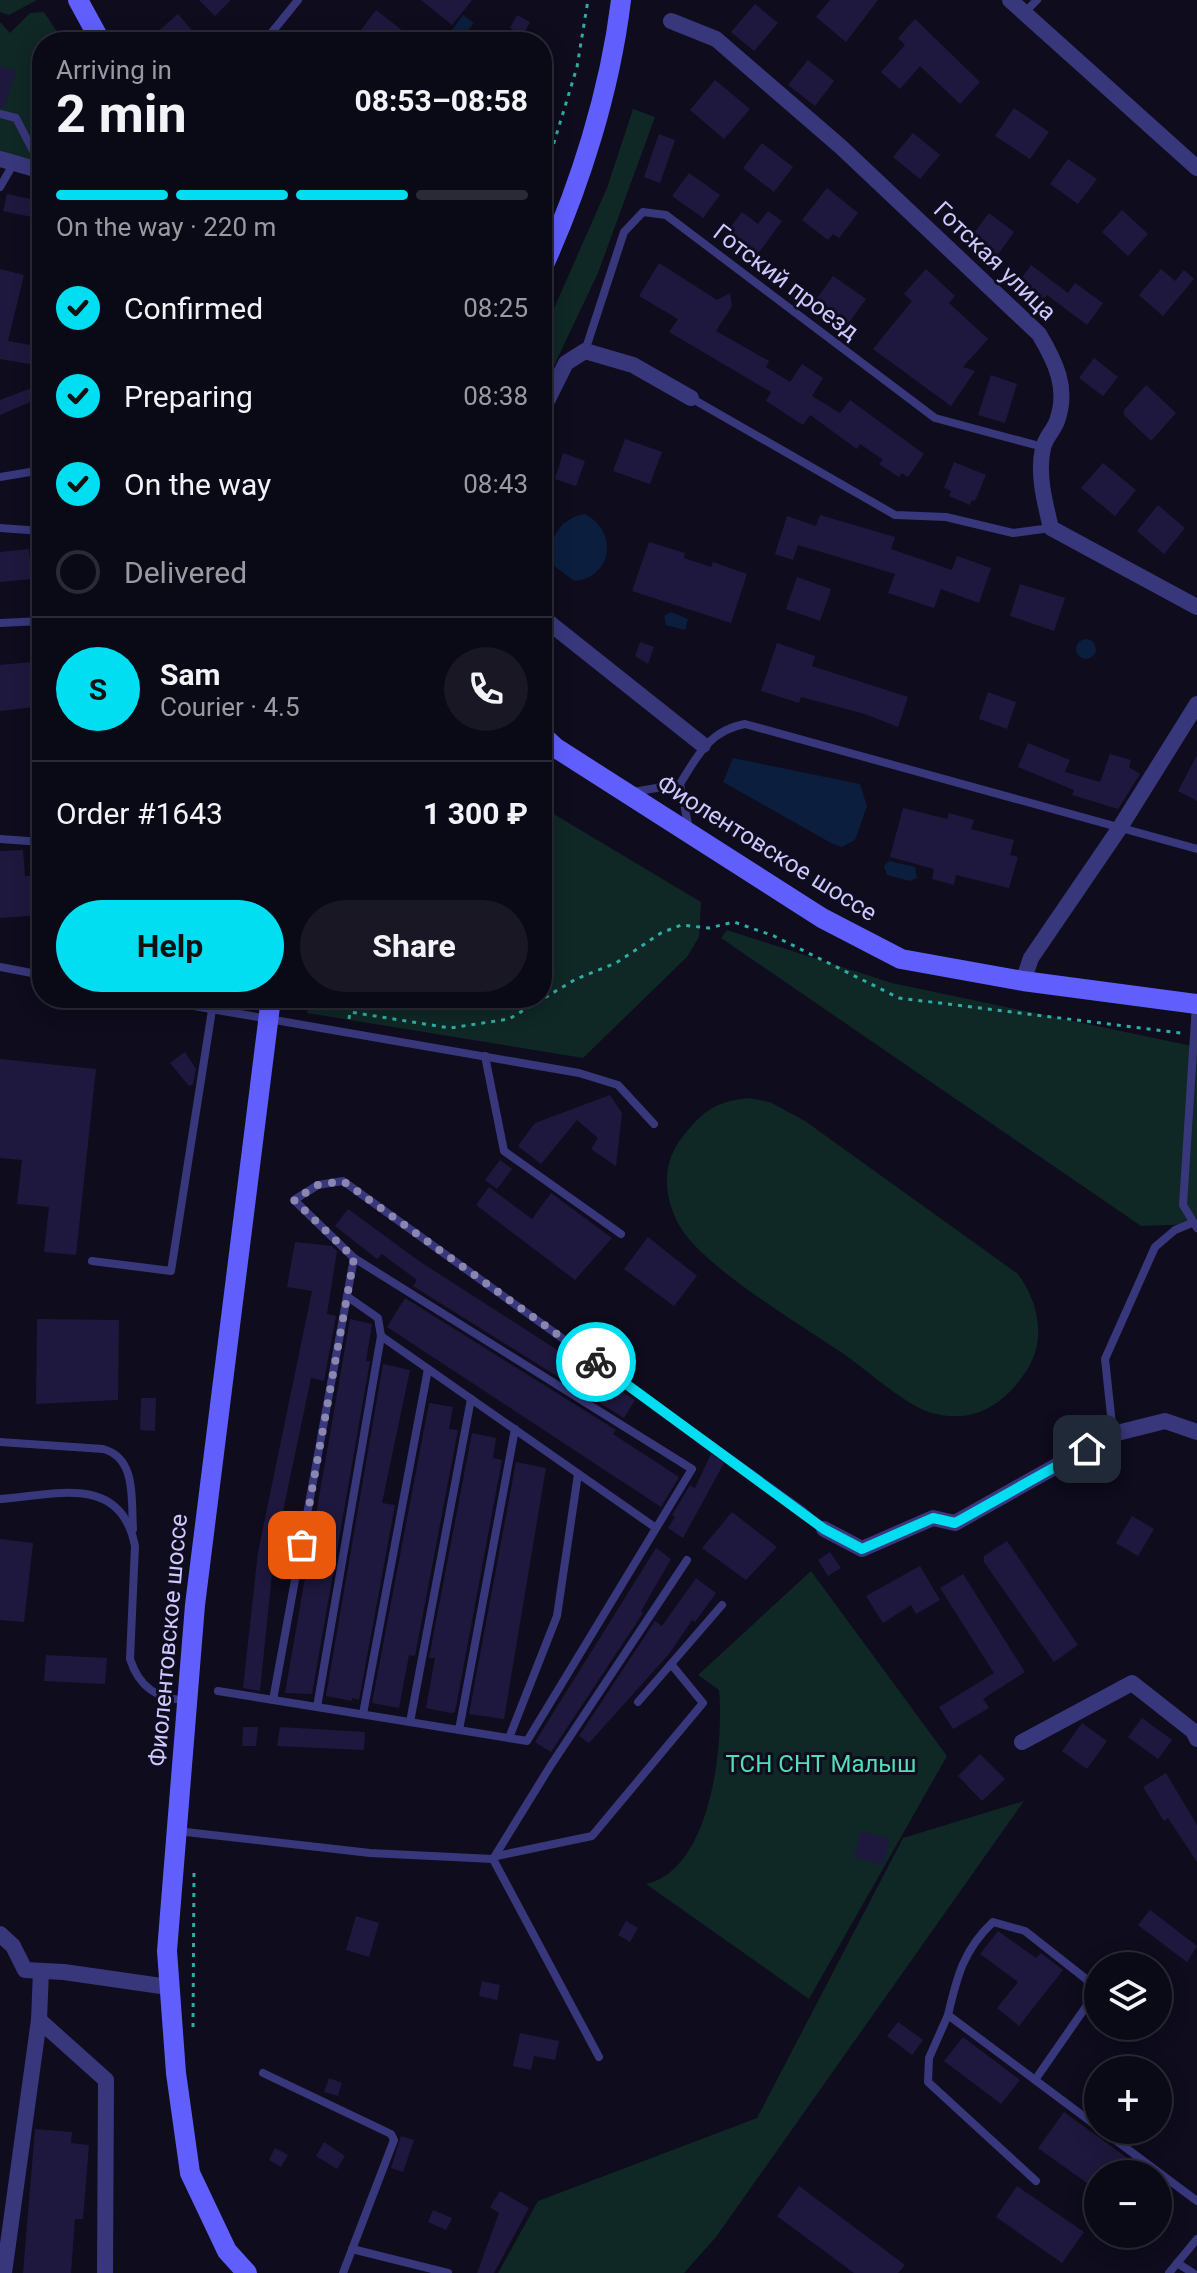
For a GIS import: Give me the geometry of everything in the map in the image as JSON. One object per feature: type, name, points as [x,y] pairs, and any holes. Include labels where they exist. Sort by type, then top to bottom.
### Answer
[{"type":"main road","points":[[78,0],[96,32]]},
{"type":"main road","points":[[552,241],[599,108],[616,41],[621,0]]},
{"type":"main road","name":"Фиолентовское шоссе","points":[[552,745],[822,918],[901,959],[1023,981],[1197,1004]]},
{"type":"main road","name":"Фиолентовское шоссе","points":[[247,2273],[227,2251],[190,2173],[168,1987],[195,1605],[270,1008]]},
{"type":"main road","points":[[227,2251],[232,2273]]},
{"type":"street","points":[[1010,0],[1197,167]]},
{"type":"street","name":"Готская улица","points":[[671,21],[716,39],[841,147],[1039,334],[1056,362],[1062,381],[1058,420],[1043,447],[1043,494],[1051,528]]},
{"type":"street","points":[[7,161],[32,167]]},
{"type":"street","points":[[552,391],[566,363],[585,351],[633,365],[691,398]]},
{"type":"street","points":[[1051,528],[1197,607]]},
{"type":"street","points":[[552,625],[703,745]]},
{"type":"street","points":[[1023,981],[1031,958],[1119,829],[1197,704]]},
{"type":"street","points":[[824,1529],[862,1549],[933,1518],[955,1523],[1113,1434],[1165,1421],[1197,1432]]},
{"type":"street","points":[[1022,1742],[1132,1683],[1193,1731],[1197,1739]]},
{"type":"street","points":[[0,1934],[13,1946],[25,1970],[168,1987]]},
{"type":"street","points":[[4,2273],[39,2020],[41,1971]]},
{"type":"street","points":[[39,2020],[106,2080],[105,2273]]},
{"type":"lane","points":[[272,32],[298,0]]},
{"type":"lane","points":[[1024,13],[1037,0]]},
{"type":"lane","points":[[0,114],[16,118],[32,150]]},
{"type":"lane","points":[[0,187],[7,161]]},
{"type":"lane","name":"Готский проезд","points":[[585,351],[624,232],[643,212],[666,215],[935,418],[1043,447]]},
{"type":"lane","points":[[691,398],[895,515],[946,517],[1013,533],[1051,528]]},
{"type":"lane","points":[[0,477],[32,472]]},
{"type":"lane","points":[[0,528],[32,530]]},
{"type":"lane","points":[[0,623],[32,621]]},
{"type":"lane","points":[[690,833],[680,784],[703,745],[728,727],[745,724],[1197,849]]},
{"type":"lane","points":[[628,793],[680,784]]},
{"type":"lane","points":[[0,839],[32,841]]},
{"type":"lane","points":[[0,967],[32,973]]},
{"type":"lane","points":[[1113,1434],[1105,1359],[1155,1247],[1175,1230],[1195,1226],[1183,1205],[1192,1034],[1197,1004]]},
{"type":"lane","points":[[201,1008],[270,1008],[347,1031],[579,1073],[618,1085],[654,1124]]},
{"type":"lane","points":[[92,1261],[171,1271],[212,1010]]},
{"type":"lane","points":[[485,1056],[504,1151],[621,1234]]},
{"type":"lane","points":[[218,1691],[527,1741],[692,1469],[354,1258],[294,1200],[318,1185],[343,1181],[824,1529]]},
{"type":"lane","points":[[273,1700],[354,1258]]},
{"type":"lane","points":[[317,1707],[381,1336],[378,1318],[348,1297]]},
{"type":"lane","points":[[381,1336],[656,1528]]},
{"type":"lane","points":[[363,1714],[428,1369]]},
{"type":"lane","points":[[410,1722],[471,1399]]},
{"type":"lane","points":[[459,1730],[515,1429]]},
{"type":"lane","points":[[0,1442],[103,1449],[118,1456],[129,1478],[135,1546],[130,1659],[135,1674],[157,1695],[188,1700]]},
{"type":"lane","points":[[509,1738],[557,1616],[578,1474]]},
{"type":"lane","points":[[0,1499],[90,1493],[122,1511],[131,1527],[135,1546]]},
{"type":"lane","points":[[495,1858],[551,1765],[687,1560]]},
{"type":"lane","points":[[638,1702],[722,1605]]},
{"type":"lane","points":[[177,1831],[370,1853],[495,1858],[592,1836],[703,1703],[671,1664]]},
{"type":"lane","points":[[495,1858],[599,2057]]},
{"type":"lane","points":[[1035,2080],[1094,1995],[1086,1979],[1025,1931],[993,1922],[972,1941],[955,1983],[948,2015],[929,2058],[928,2082],[1036,2181]]},
{"type":"lane","points":[[948,2015],[1084,2116]]},
{"type":"lane","points":[[263,2073],[391,2134],[394,2140],[343,2273]]},
{"type":"lane","points":[[1121,2144],[1197,2201]]},
{"type":"lane","points":[[1169,2273],[1197,2239]]},
{"type":"lane","points":[[352,2249],[448,2273]]},
{"type":"lane","points":[[1177,2263],[1193,2273]]},
{"type":"path","points":[[552,149],[577,67],[588,0]]},
{"type":"path","points":[[552,993],[576,979],[616,963],[661,933],[681,925],[709,928],[734,922],[774,936],[899,998],[1192,1034]]},
{"type":"path","points":[[347,1031],[350,1012],[450,1028],[509,1019],[527,1008]]},
{"type":"path","points":[[193,2038],[194,1864]]},
{"type":"green space","points":[[0,0],[37,0],[9,15],[0,12]]},
{"type":"green space","points":[[44,12],[57,32],[32,32],[32,162],[0,153],[0,22],[10,33],[30,13]]},
{"type":"green space","points":[[633,109],[655,117],[598,273],[552,370],[552,313],[607,188]]},
{"type":"green space","points":[[552,813],[701,902],[699,937],[687,957],[583,1058],[307,1013],[308,1008],[552,1008]]},
{"type":"green space","points":[[727,930],[892,983],[1197,1047],[1197,1224],[1141,1226],[721,938]]},
{"type":"green space","points":[[749,1098],[770,1102],[805,1121],[1018,1274],[1035,1308],[1037,1346],[1027,1370],[999,1401],[981,1411],[960,1416],[919,1408],[755,1295],[691,1241],[679,1225],[667,1190],[671,1156],[684,1135],[705,1113],[720,1104]]},
{"type":"green space","name":"ТСН СНТ Малыш","points":[[811,1571],[947,1756],[809,1999],[646,1884],[668,1874],[686,1856],[709,1802],[719,1742],[719,1690],[698,1675]]},
{"type":"green space","points":[[1024,1801],[716,2237],[684,2273],[498,2273],[538,2201],[757,2118],[903,1838]]},
{"type":"water","points":[[463,15],[474,23],[467,32],[450,32]]},
{"type":"water","points":[[585,514],[603,532],[606,553],[597,572],[574,581],[553,565],[552,547],[562,525]]},
{"type":"water","points":[[671,612],[688,619],[685,630],[666,625],[664,616]]},
{"type":"water","points":[[1086,639],[1093,642],[1096,649],[1093,656],[1086,659],[1079,656],[1076,649],[1079,642]]},
{"type":"water","points":[[733,758],[860,784],[867,806],[855,840],[842,847],[831,843],[723,782]]},
{"type":"water","points":[[889,861],[915,867],[917,878],[910,881],[887,875],[884,866]]},
{"type":"building","points":[[199,0],[231,0],[215,16]]},
{"type":"building","points":[[421,0],[472,0],[452,25]]},
{"type":"building","points":[[830,0],[878,0],[846,42],[816,17]]},
{"type":"building","points":[[755,4],[778,23],[754,51],[731,32]]},
{"type":"building","points":[[376,10],[404,32],[360,32]]},
{"type":"building","points":[[178,14],[193,32],[157,32]]},
{"type":"building","points":[[517,15],[530,22],[525,32],[510,28]]},
{"type":"building","points":[[915,19],[980,82],[960,104],[920,66],[900,89],[881,72],[905,45],[898,38]]},
{"type":"building","points":[[808,60],[834,81],[815,106],[788,85]]},
{"type":"building","points":[[0,66],[16,71],[4,108],[0,107]]},
{"type":"building","points":[[715,80],[750,109],[724,139],[690,110]]},
{"type":"building","points":[[1014,108],[1049,132],[1030,159],[995,136]]},
{"type":"building","points":[[913,133],[940,155],[920,179],[893,157]]},
{"type":"building","points":[[659,134],[675,140],[660,183],[644,177]]},
{"type":"building","points":[[762,143],[793,167],[774,192],[743,168]]},
{"type":"building","points":[[1068,159],[1097,179],[1078,204],[1050,184]]},
{"type":"building","points":[[689,173],[720,195],[703,218],[672,196]]},
{"type":"building","points":[[827,188],[858,213],[839,238],[833,234],[828,240],[802,220]]},
{"type":"building","points":[[7,194],[32,199],[32,217],[3,211]]},
{"type":"building","points":[[1122,210],[1148,234],[1128,256],[1102,232]]},
{"type":"building","points":[[768,211],[782,221],[755,258],[724,236],[742,212],[758,224]]},
{"type":"building","points":[[989,213],[1014,232],[991,264],[965,245]]},
{"type":"building","points":[[659,263],[717,300],[730,293],[732,306],[716,331],[769,361],[766,367],[790,382],[802,364],[823,378],[812,396],[840,413],[850,400],[924,454],[908,477],[902,473],[899,477],[879,464],[883,460],[860,444],[857,449],[810,415],[803,425],[766,401],[771,392],[669,332],[678,319],[639,296]]},
{"type":"building","points":[[1031,265],[1068,293],[1075,283],[1103,303],[1087,325],[1047,295],[1039,305],[1015,287]]},
{"type":"building","points":[[0,269],[24,275],[8,341],[32,345],[32,364],[0,359]]},
{"type":"building","points":[[926,269],[955,296],[949,303],[988,339],[963,367],[975,371],[951,406],[873,349],[912,301],[904,294]]},
{"type":"building","points":[[1161,269],[1175,281],[1184,270],[1194,279],[1163,316],[1139,295]]},
{"type":"building","points":[[833,276],[866,299],[843,331],[810,308]]},
{"type":"building","points":[[1094,358],[1118,377],[1103,396],[1079,378]]},
{"type":"building","points":[[991,375],[1017,384],[1005,423],[978,415]]},
{"type":"building","points":[[1146,385],[1176,413],[1151,441],[1124,415],[1124,410]]},
{"type":"building","points":[[32,388],[32,401],[0,415],[0,400]]},
{"type":"building","points":[[625,439],[662,452],[650,484],[613,471]]},
{"type":"building","points":[[563,453],[585,461],[576,486],[555,479]]},
{"type":"building","points":[[954,462],[986,475],[975,501],[972,500],[970,505],[949,496],[951,491],[944,488]]},
{"type":"building","points":[[1103,463],[1136,490],[1115,516],[1081,488]]},
{"type":"building","points":[[1158,505],[1185,528],[1164,554],[1137,531]]},
{"type":"building","points":[[820,515],[895,537],[891,549],[952,570],[957,556],[991,568],[979,603],[941,589],[934,608],[888,593],[895,574],[798,545],[793,560],[775,554],[787,516],[816,526]]},
{"type":"building","points":[[649,542],[685,553],[684,558],[711,567],[713,562],[747,574],[731,623],[632,591]]},
{"type":"building","points":[[29,549],[32,579],[0,582],[0,552]]},
{"type":"building","points":[[797,577],[831,589],[820,621],[786,609]]},
{"type":"building","points":[[1020,584],[1065,598],[1054,631],[1010,616]]},
{"type":"building","points":[[640,642],[654,647],[648,664],[635,656]]},
{"type":"building","points":[[777,643],[815,656],[812,666],[908,697],[898,727],[865,714],[801,697],[799,703],[761,691]]},
{"type":"building","points":[[32,662],[32,707],[0,711],[0,665]]},
{"type":"building","points":[[988,692],[1016,702],[1007,729],[979,719]]},
{"type":"building","points":[[1028,743],[1070,760],[1065,772],[1100,782],[1110,754],[1131,760],[1129,767],[1140,774],[1118,809],[1072,795],[1074,790],[1018,767]]},
{"type":"building","points":[[1197,755],[1197,801],[1178,791]]},
{"type":"building","points":[[903,808],[947,819],[949,813],[974,820],[971,829],[1014,840],[1010,855],[1018,857],[1009,888],[956,875],[954,885],[932,879],[934,869],[890,857]]},
{"type":"building","points":[[23,850],[25,876],[32,876],[32,916],[0,918],[0,851]]},
{"type":"building","points":[[185,1052],[196,1069],[193,1084],[189,1086],[170,1063]]},
{"type":"building","points":[[0,1059],[96,1069],[76,1255],[44,1252],[49,1207],[17,1204],[22,1160],[0,1158]]},
{"type":"building","points":[[610,1095],[622,1113],[616,1166],[591,1149],[598,1138],[577,1120],[541,1164],[518,1146],[535,1123]]},
{"type":"building","points":[[500,1160],[512,1169],[497,1189],[485,1180]]},
{"type":"building","points":[[489,1187],[532,1219],[551,1193],[612,1238],[575,1280],[476,1205]]},
{"type":"building","points":[[348,1209],[419,1261],[635,1400],[624,1418],[413,1286],[417,1280],[382,1254],[377,1259],[335,1226]]},
{"type":"building","points":[[648,1237],[697,1276],[674,1306],[624,1269]]},
{"type":"building","points":[[295,1242],[332,1246],[337,1251],[327,1314],[336,1316],[324,1381],[311,1378],[274,1554],[260,1691],[243,1688],[258,1552],[312,1291],[287,1287]]},
{"type":"building","points":[[405,1298],[616,1430],[613,1434],[679,1477],[661,1507],[387,1327]]},
{"type":"building","points":[[37,1319],[119,1320],[118,1400],[36,1404]]},
{"type":"building","points":[[350,1319],[372,1324],[366,1361],[370,1361],[312,1694],[285,1693]]},
{"type":"building","points":[[383,1364],[410,1370],[382,1503],[395,1505],[359,1700],[352,1698],[352,1701],[326,1696]]},
{"type":"building","points":[[141,1398],[156,1398],[155,1431],[140,1430]]},
{"type":"building","points":[[429,1403],[453,1407],[449,1429],[458,1430],[415,1656],[409,1655],[399,1708],[372,1703]]},
{"type":"building","points":[[472,1433],[496,1438],[493,1458],[502,1460],[455,1712],[451,1713],[426,1708],[435,1658],[429,1658]]},
{"type":"building","points":[[711,1454],[724,1463],[683,1538],[668,1528],[675,1517],[672,1515],[690,1485],[695,1488]]},
{"type":"building","points":[[516,1462],[546,1468],[504,1719],[469,1714]]},
{"type":"building","points":[[732,1512],[777,1547],[746,1580],[702,1548]]},
{"type":"building","points":[[1132,1516],[1154,1529],[1138,1556],[1116,1543]]},
{"type":"building","points":[[0,1539],[33,1543],[24,1622],[0,1620]]},
{"type":"building","points":[[1007,1541],[1078,1645],[1054,1662],[984,1562],[984,1556]]},
{"type":"building","points":[[656,1548],[671,1559],[641,1611],[643,1613],[551,1752],[535,1742]]},
{"type":"building","points":[[830,1552],[841,1568],[828,1576],[818,1560]]},
{"type":"building","points":[[920,1566],[940,1600],[916,1614],[911,1605],[883,1623],[866,1596]]},
{"type":"building","points":[[963,1574],[1025,1672],[983,1699],[989,1708],[953,1729],[939,1707],[994,1673],[940,1588]]},
{"type":"building","points":[[696,1578],[716,1593],[695,1622],[692,1620],[669,1654],[589,1743],[579,1736],[655,1621],[662,1626]]},
{"type":"building","points":[[46,1655],[107,1658],[105,1684],[44,1681]]},
{"type":"building","points":[[1142,1718],[1172,1740],[1158,1759],[1128,1737]]},
{"type":"building","points":[[1082,1723],[1107,1741],[1087,1769],[1062,1751]]},
{"type":"building","points":[[243,1727],[258,1727],[256,1746],[242,1746]]},
{"type":"building","points":[[280,1727],[365,1732],[364,1750],[277,1746]]},
{"type":"building","points":[[980,1754],[1005,1779],[982,1801],[958,1776]]},
{"type":"building","points":[[1166,1773],[1197,1825],[1197,1862],[1168,1818],[1164,1821],[1143,1787]]},
{"type":"building","points":[[861,1831],[890,1839],[883,1865],[854,1857]]},
{"type":"building","points":[[1150,1910],[1197,1946],[1187,1962],[1138,1925]]},
{"type":"building","points":[[356,1916],[379,1923],[369,1957],[346,1950]]},
{"type":"building","points":[[626,1921],[638,1928],[630,1942],[618,1935]]},
{"type":"building","points":[[998,1931],[1036,1958],[1041,1953],[1063,1970],[1019,2026],[997,2008],[1018,1982],[980,1954]]},
{"type":"building","points":[[482,1981],[500,1985],[497,2000],[479,1996]]},
{"type":"building","points":[[898,2022],[923,2040],[912,2055],[887,2036]]},
{"type":"building","points":[[520,2033],[559,2041],[555,2060],[534,2056],[531,2070],[513,2066]]},
{"type":"building","points":[[963,2037],[1020,2080],[1001,2104],[944,2061]]},
{"type":"building","points":[[329,2078],[342,2083],[338,2096],[324,2092]]},
{"type":"building","points":[[1064,2112],[1084,2127],[1084,2144],[1108,2144],[1130,2160],[1084,2160],[1084,2181],[1038,2148]]},
{"type":"building","points":[[35,2129],[72,2132],[71,2143],[89,2145],[83,2219],[75,2219],[71,2273],[23,2273]]},
{"type":"building","points":[[401,2136],[414,2140],[403,2172],[391,2168]]},
{"type":"building","points":[[324,2142],[345,2156],[337,2169],[316,2156]]},
{"type":"building","points":[[275,2148],[288,2155],[281,2167],[269,2160]]},
{"type":"building","points":[[799,2186],[905,2265],[898,2273],[854,2273],[777,2216]]},
{"type":"building","points":[[1017,2186],[1084,2232],[1062,2263],[996,2217]]},
{"type":"building","points":[[500,2191],[529,2208],[494,2273],[477,2273],[499,2213],[490,2207]]},
{"type":"building","points":[[433,2210],[452,2218],[446,2230],[428,2222]]},
{"type":"way so far","points":[[302,1545],[354,1258],[294,1200],[318,1185],[343,1181],[596,1362]]},
{"type":"route","points":[[596,1362],[824,1529],[862,1549],[933,1518],[955,1523],[1087,1449]]}]
